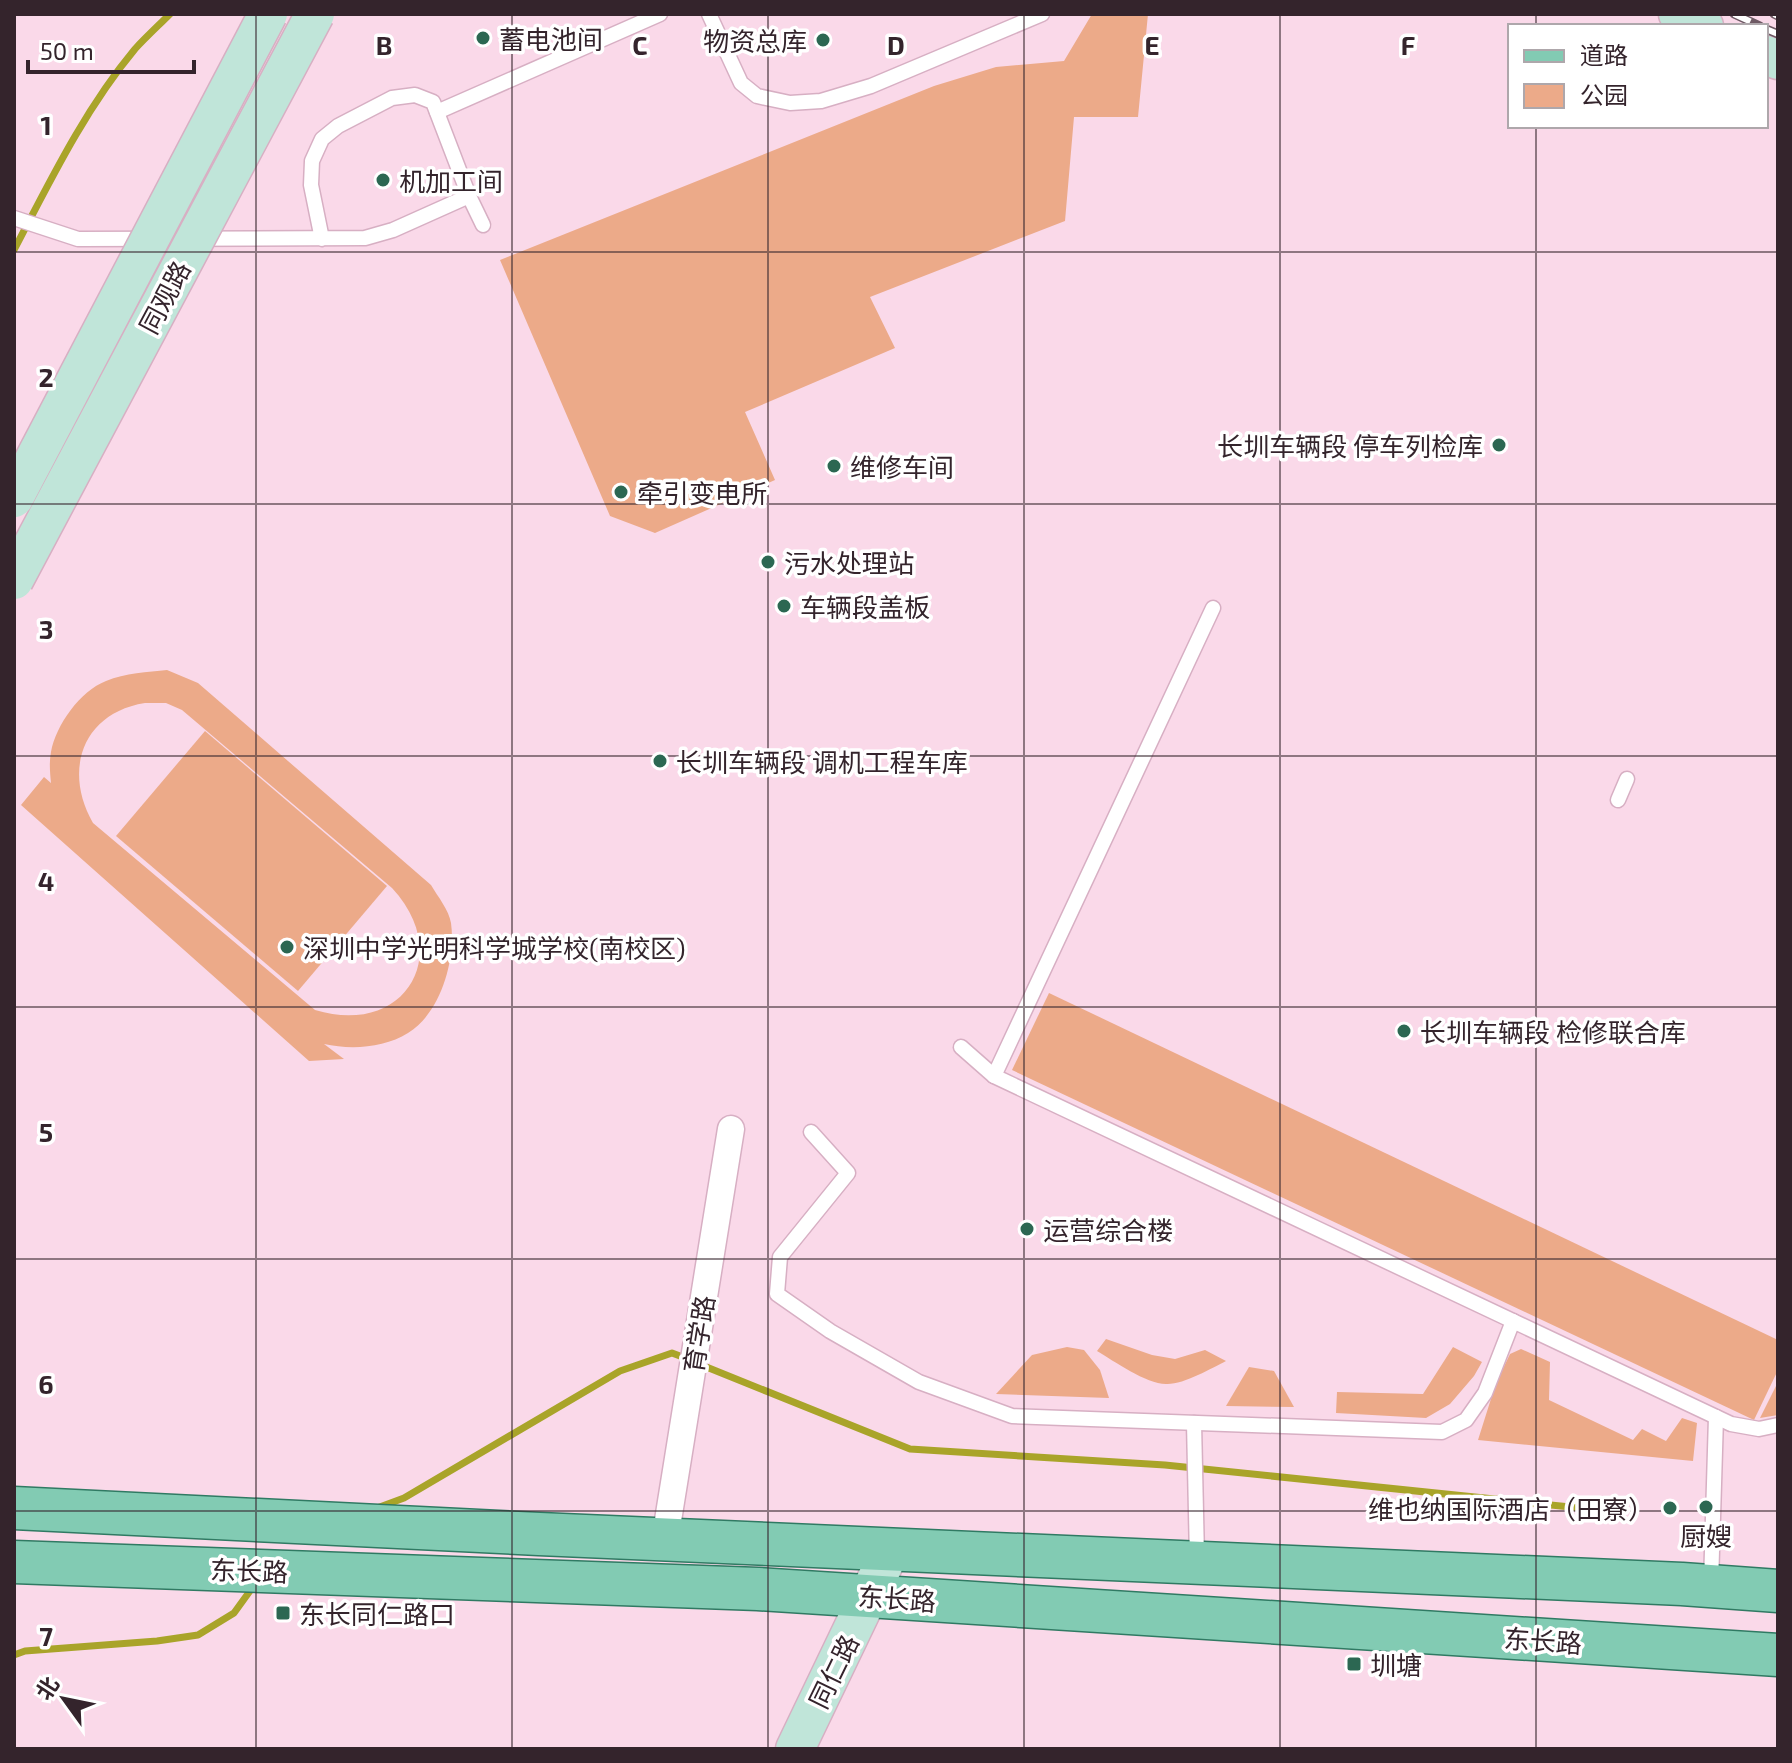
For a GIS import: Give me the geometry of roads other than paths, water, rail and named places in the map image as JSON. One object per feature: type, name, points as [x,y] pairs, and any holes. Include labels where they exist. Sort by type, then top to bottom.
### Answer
[{"type":"main road","name":"东长路","points":[[14,1508],[1778,1591]]},
{"type":"main road","name":"东长路","points":[[14,1562],[758,1589],[1778,1655]]},
{"type":"street","name":"同观路","points":[[14,498],[268,14]]},
{"type":"street","name":"同观路","points":[[14,580],[315,14]]},
{"type":"street","points":[[1678,14],[1700,24]]},
{"type":"street","name":"育学路","points":[[665,1539],[731,1129]]},
{"type":"street","name":"同仁路","points":[[821,1749],[904,1550]]},
{"type":"street","name":"同仁路","points":[[795,1749],[882,1597]]},
{"type":"lane","points":[[437,112],[660,14]]},
{"type":"lane","points":[[709,14],[741,83],[757,96],[790,103],[821,101],[871,86],[1042,14]]},
{"type":"lane","points":[[322,239],[311,185],[312,161],[322,139],[338,126],[392,98],[415,95],[433,102],[483,225]]},
{"type":"lane","points":[[14,218],[78,239],[365,238],[393,230],[469,196]]},
{"type":"lane","points":[[994,1076],[1213,608]]},
{"type":"lane","points":[[1618,800],[1627,779]]},
{"type":"lane","points":[[961,1047],[994,1076],[1731,1424],[1759,1429],[1778,1425]]},
{"type":"lane","points":[[811,1132],[848,1173],[780,1257],[777,1294],[830,1331],[919,1382],[1012,1416],[1442,1432],[1466,1420],[1485,1393],[1513,1321]]},
{"type":"lane","points":[[1711,1586],[1716,1417]]},
{"type":"lane","points":[[1194,1423],[1197,1563]]},
{"type":"waterway","points":[[14,250],[69,146],[100,96],[135,49],[170,14]]},
{"type":"waterway","points":[[377,1508],[404,1498],[620,1371],[672,1353],[688,1359]]},
{"type":"waterway","points":[[699,1364],[910,1449],[1165,1465],[1590,1509]]},
{"type":"waterway","points":[[14,1655],[25,1651],[198,1635],[234,1613],[255,1584]]},
{"type":"railway","points":[[1734,14],[1756,24]]},
{"type":"railway","points":[[1774,14],[1778,16]]},
{"type":"railway","points":[[1768,30],[1778,34]]},
{"type":"place","name":"蓄电池间","points":[[483,38]]},
{"type":"place","name":"物资总库","points":[[823,40]]},
{"type":"place","name":"机加工间","points":[[383,180]]},
{"type":"place","name":"长圳车辆段 停车列检库","points":[[1499,445]]},
{"type":"place","name":"维修车间","points":[[834,466]]},
{"type":"place","name":"牵引变电所","points":[[621,492]]},
{"type":"place","name":"污水处理站","points":[[768,562]]},
{"type":"place","name":"车辆段盖板","points":[[784,606]]},
{"type":"place","name":"长圳车辆段 调机工程车库","points":[[660,761]]},
{"type":"place","name":"深圳中学光明科学城学校(南校区)","points":[[287,947]]},
{"type":"place","name":"长圳车辆段 检修联合库","points":[[1404,1031]]},
{"type":"place","name":"运营综合楼","points":[[1027,1229]]},
{"type":"place","name":"厨嫂","points":[[1706,1507]]},
{"type":"place","name":"维也纳国际酒店（田寮）","points":[[1670,1508]]},
{"type":"place","name":"东长同仁路口","points":[[283,1613]]},
{"type":"place","name":"圳塘","points":[[1354,1664]]}]
